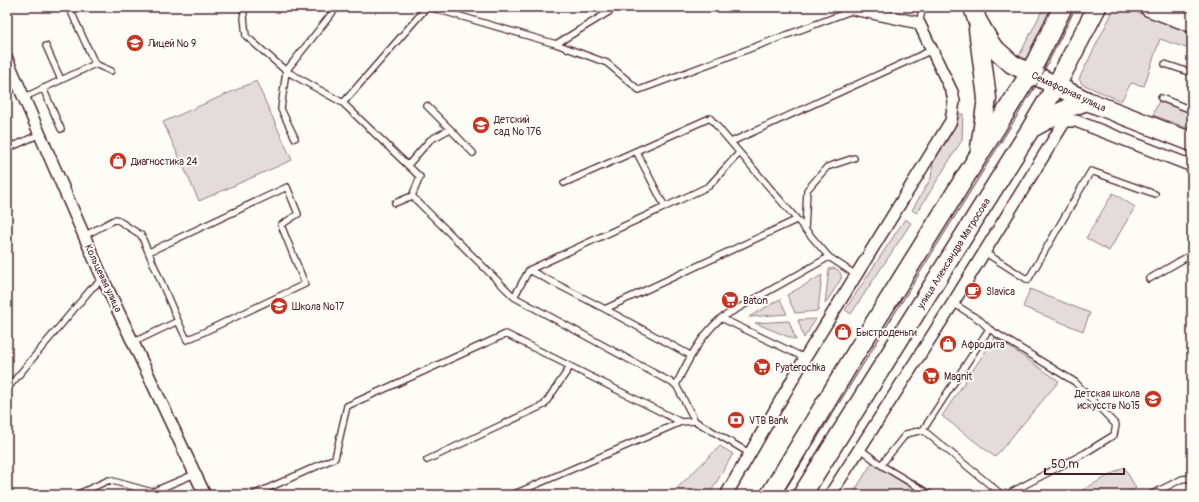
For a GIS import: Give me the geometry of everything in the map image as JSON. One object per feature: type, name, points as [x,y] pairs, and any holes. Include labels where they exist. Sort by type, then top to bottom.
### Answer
[{"type":"highway","points":[[770,495],[861,344],[1030,73],[1063,7]]},
{"type":"highway","name":"улица Александра Матросова","points":[[802,495],[1030,130],[1056,86],[1097,7]]},
{"type":"highway","points":[[1149,7],[1192,22]]},
{"type":"highway","points":[[1167,7],[1192,22]]},
{"type":"highway","points":[[976,11],[987,98],[978,157]]},
{"type":"highway","name":"Семафорная улица","points":[[976,11],[992,46],[1000,55],[1012,64],[1088,101],[1192,142]]},
{"type":"highway","points":[[1030,130],[1070,107],[1088,101]]},
{"type":"street","points":[[726,495],[805,358],[951,121],[954,101],[952,92],[919,23],[848,8]]},
{"type":"street","name":"Кольцевая улица","points":[[7,59],[25,97],[84,236],[205,495]]},
{"type":"street","points":[[830,495],[858,448],[952,303],[1065,121],[1076,121],[1192,166]]},
{"type":"lane","points":[[69,7],[95,64],[111,71]]},
{"type":"lane","points":[[243,7],[246,36],[286,71],[343,103],[420,177],[412,196],[396,202]]},
{"type":"lane","points":[[295,138],[281,109],[286,71],[337,7]]},
{"type":"lane","points":[[343,103],[428,7],[556,44],[607,63],[639,90],[848,8]]},
{"type":"lane","points":[[556,44],[617,7]]},
{"type":"lane","points":[[919,23],[923,7]]},
{"type":"lane","points":[[46,46],[62,80]]},
{"type":"lane","points":[[731,142],[932,50]]},
{"type":"lane","points":[[25,97],[95,64]]},
{"type":"lane","points":[[1165,64],[1192,73]]},
{"type":"lane","points":[[43,88],[61,129]]},
{"type":"lane","points":[[1161,98],[1192,110]]},
{"type":"lane","points":[[427,106],[473,153]]},
{"type":"lane","points":[[564,183],[710,118],[829,257],[856,275]]},
{"type":"lane","points":[[408,165],[430,140],[450,130]]},
{"type":"lane","points":[[7,137],[10,148],[40,134]]},
{"type":"lane","points":[[636,151],[665,207]]},
{"type":"lane","points":[[514,297],[529,270],[709,186],[739,153]]},
{"type":"lane","points":[[805,230],[807,190],[828,167],[854,158]]},
{"type":"lane","points":[[984,252],[1028,280],[1091,171],[1155,194]]},
{"type":"lane","points":[[84,236],[116,219],[139,233],[149,252],[186,340],[305,284],[281,225],[298,214],[287,187],[149,252]]},
{"type":"lane","points":[[412,196],[514,297],[676,385],[695,421],[751,454]]},
{"type":"lane","points":[[604,309],[796,220]]},
{"type":"lane","points":[[1149,279],[1192,254]]},
{"type":"lane","points":[[676,385],[690,355],[711,327],[721,318],[829,257]]},
{"type":"lane","points":[[529,270],[690,355]]},
{"type":"lane","points":[[7,389],[91,289],[104,279]]},
{"type":"lane","points":[[923,430],[1001,494],[1006,495],[1085,453],[1114,435],[1116,425],[1075,382],[988,329],[981,321],[952,303]]},
{"type":"lane","points":[[721,318],[805,358]]},
{"type":"lane","points":[[134,342],[178,321]]},
{"type":"lane","points":[[881,465],[906,434],[923,430],[988,329]]},
{"type":"lane","points":[[252,495],[335,458],[347,406],[506,334],[681,422]]},
{"type":"lane","points":[[427,460],[544,405],[570,367]]},
{"type":"lane","points":[[512,495],[681,422],[695,421]]},
{"type":"lane","points":[[858,448],[881,465],[931,495]]},
{"type":"lane","points":[[76,495],[109,480],[152,493],[195,474]]},
{"type":"lane","points":[[1150,495],[1182,479],[1192,478]]},
{"type":"shaded area","points":[[1044,7],[1053,7],[1027,59],[1024,60],[1019,56]]},
{"type":"shaded area","points":[[1115,7],[1124,7],[1192,34],[1192,50],[1160,39],[1144,86],[1131,83],[1121,101],[1082,84],[1079,79]]},
{"type":"shaded area","points":[[256,81],[292,160],[199,201],[163,122]]},
{"type":"shaded area","points":[[1159,101],[1192,114],[1192,130],[1153,115]]},
{"type":"shaded area","points":[[957,114],[963,114],[962,140],[917,213],[912,210],[931,178],[933,163],[951,134]]},
{"type":"shaded area","points":[[1113,193],[1135,207],[1109,251],[1086,238]]},
{"type":"shaded area","points":[[905,219],[911,223],[851,314],[845,310]]},
{"type":"shaded area","points":[[833,268],[838,270],[841,274],[841,279],[825,304],[829,269]]},
{"type":"shaded area","points":[[822,275],[818,311],[795,313],[787,295]]},
{"type":"shaded area","points":[[1030,289],[1090,313],[1083,331],[1023,307]]},
{"type":"shaded area","points":[[780,299],[787,314],[749,317]]},
{"type":"shaded area","points":[[816,319],[804,338],[798,320]]},
{"type":"shaded area","points":[[789,321],[796,340],[755,323]]},
{"type":"shaded area","points":[[995,337],[1059,381],[995,457],[942,416]]},
{"type":"shaded area","points":[[720,446],[733,454],[709,495],[696,489],[691,495],[670,495]]},
{"type":"shaded area","points":[[872,463],[923,495],[852,495]]},
{"type":"shaded area","points":[[1124,467],[1136,488],[1124,495],[1083,495],[1081,491]]},
{"type":"tram line","points":[[782,495],[1040,79],[1076,7]]},
{"type":"place","name":"Лицей № 9","points":[[135,43]]},
{"type":"place","name":"Детский сад № 176","points":[[481,125]]},
{"type":"place","name":"Диагностика 24","points":[[118,161]]},
{"type":"place","name":"Slavica","points":[[973,291]]},
{"type":"place","name":"Baton","points":[[730,300]]},
{"type":"place","name":"Школа №17","points":[[279,306]]},
{"type":"place","name":"Быстроденьги","points":[[843,332]]},
{"type":"place","name":"Афродита","points":[[948,344]]},
{"type":"place","name":"Pyaterochka","points":[[762,367]]},
{"type":"place","name":"Magnit","points":[[931,376]]},
{"type":"place","name":"Детская школа искусств №15","points":[[1153,399]]},
{"type":"place","name":"VTB Bank","points":[[736,420]]}]
